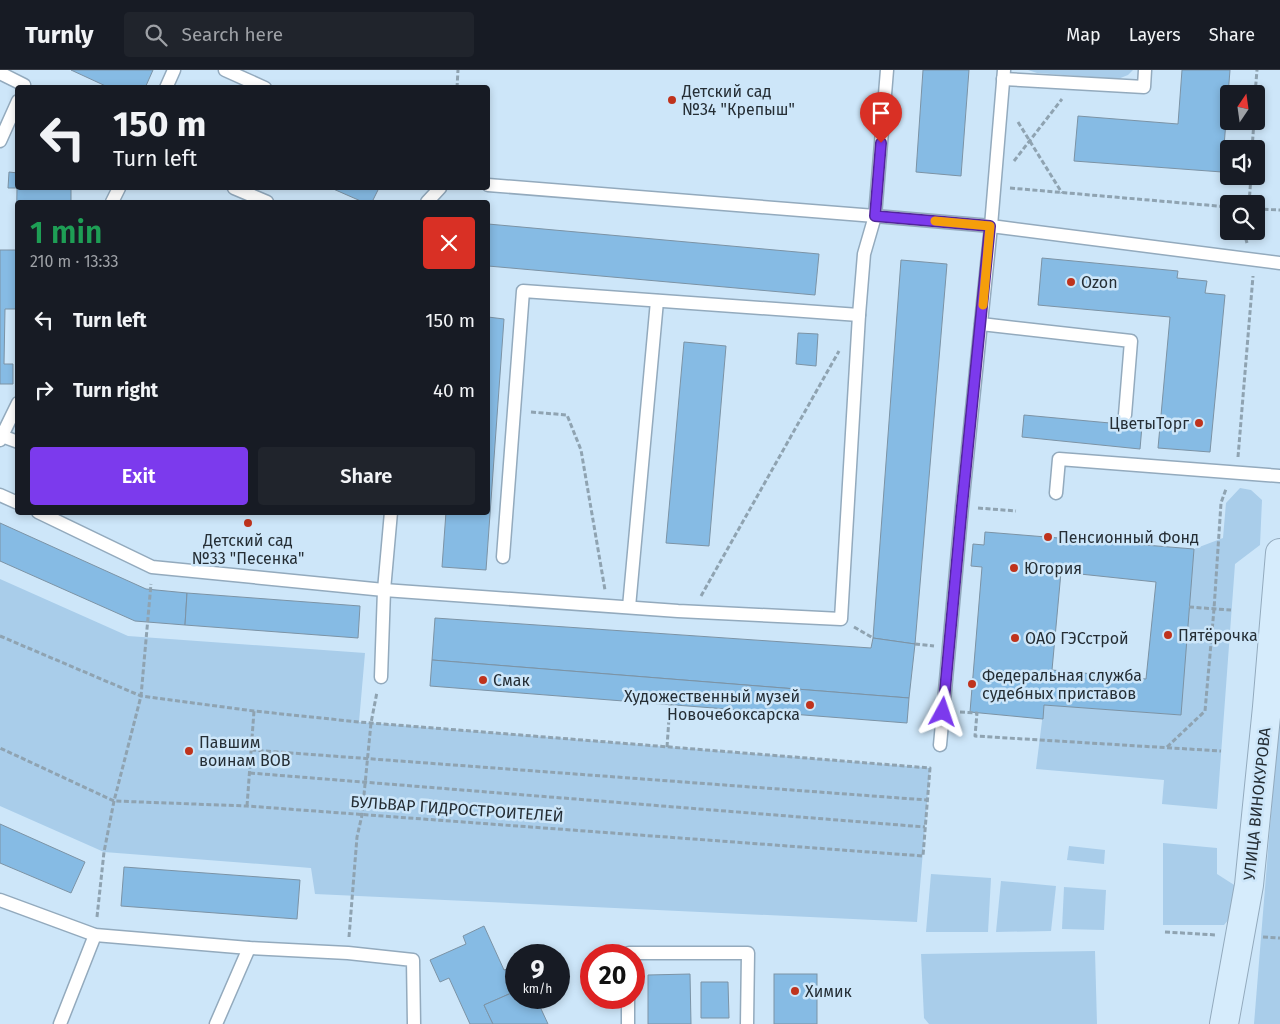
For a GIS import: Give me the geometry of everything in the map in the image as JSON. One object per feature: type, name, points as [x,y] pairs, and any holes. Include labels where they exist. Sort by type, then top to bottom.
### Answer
[{"type":"street","name":"УЛИЦА ВИНОКУРОВА","points":[[1224,1024],[1249,885],[1273,706],[1280,561]]},
{"type":"lane","points":[[167,85],[174,70]]},
{"type":"lane","points":[[225,70],[258,85]]},
{"type":"lane","points":[[44,515],[152,567],[384,590],[692,612],[841,619],[864,254],[875,216],[887,70]]},
{"type":"lane","points":[[940,745],[994,187],[1003,74],[1074,83],[1144,87],[1145,70]]},
{"type":"lane","points":[[0,73],[22,85]]},
{"type":"lane","points":[[0,141],[15,108]]},
{"type":"lane","points":[[490,185],[990,226],[1280,263]]},
{"type":"lane","points":[[239,190],[262,200]]},
{"type":"lane","points":[[429,200],[437,190]]},
{"type":"lane","points":[[503,557],[523,291],[859,315]]},
{"type":"lane","points":[[629,607],[657,301]]},
{"type":"lane","points":[[981,324],[1131,341],[1125,415]]},
{"type":"lane","points":[[15,409],[1,438],[15,441]]},
{"type":"lane","points":[[1056,493],[1059,459],[1280,476]]},
{"type":"lane","points":[[0,494],[15,502]]},
{"type":"lane","points":[[381,677],[384,590],[391,515]]},
{"type":"lane","points":[[0,900],[95,936],[249,948],[348,953],[413,960],[414,1024]]},
{"type":"lane","points":[[60,1024],[95,936]]},
{"type":"lane","points":[[216,1024],[249,948]]},
{"type":"lane","points":[[645,953],[748,953],[747,1024]]},
{"type":"lane","points":[[628,1009],[628,1024]]},
{"type":"path","points":[[457,85],[458,70]]},
{"type":"path","points":[[1256,85],[1257,70]]},
{"type":"path","points":[[994,187],[1074,83]]},
{"type":"path","points":[[1002,96],[1062,193]]},
{"type":"path","points":[[994,187],[1220,206]]},
{"type":"path","points":[[1265,209],[1280,210]]},
{"type":"path","points":[[1167,747],[1205,711],[1214,609],[1220,503],[1239,455],[1254,270],[1246,240]]},
{"type":"path","points":[[692,612],[840,349]]},
{"type":"path","points":[[514,410],[568,415],[581,450],[608,605]]},
{"type":"path","points":[[962,506],[1016,511]]},
{"type":"path","points":[[95,936],[104,852],[114,801],[140,696],[152,567]]},
{"type":"path","points":[[1189,607],[1231,610]]},
{"type":"path","points":[[0,636],[140,696],[254,711],[371,723],[930,768],[925,827],[250,772]]},
{"type":"path","points":[[348,953],[358,837],[371,723],[381,677]]},
{"type":"path","points":[[666,747],[670,704]]},
{"type":"path","points":[[247,806],[254,711]]},
{"type":"path","points":[[943,712],[977,713],[975,736],[1221,751]]},
{"type":"path","name":"БУЛЬВАР ГИДРОСТРОИТЕЛЕЙ","points":[[0,748],[114,801],[247,806],[923,856],[925,827]]},
{"type":"path","points":[[251,750],[927,800]]},
{"type":"shaded area","points":[[1028,70],[1133,70],[1128,75],[1118,79],[1037,73]]},
{"type":"shaded area","points":[[1240,488],[1251,490],[1262,500],[1260,545],[1235,564],[1217,809],[1162,804],[1164,780],[1036,769],[1044,705],[1180,715],[1194,549],[1223,538],[1226,503]]},
{"type":"shaded area","points":[[0,579],[128,636],[365,653],[359,722],[930,768],[917,922],[315,894],[311,868],[104,852],[0,806]]},
{"type":"shaded area","points":[[1279,715],[1280,1024],[1254,1024]]},
{"type":"shaded area","points":[[1163,843],[1217,848],[1217,874],[1242,890],[1239,907],[1224,925],[1163,925]]},
{"type":"shaded area","points":[[1069,846],[1105,850],[1104,864],[1067,860]]},
{"type":"shaded area","points":[[931,874],[991,878],[988,932],[926,932]]},
{"type":"shaded area","points":[[1001,881],[1056,886],[1051,931],[996,932]]},
{"type":"shaded area","points":[[1064,887],[1106,890],[1104,930],[1062,929]]},
{"type":"shaded area","points":[[1095,951],[1097,1024],[929,1024],[924,1018],[921,954]]},
{"type":"building","points":[[71,70],[153,70],[146,85],[104,85]]},
{"type":"building","points":[[923,70],[969,70],[961,176],[916,172]]},
{"type":"building","points":[[1182,70],[1230,70],[1229,85],[1220,85],[1220,130],[1225,130],[1225,140],[1220,140],[1220,172],[1074,161],[1078,116],[1178,124]]},
{"type":"building","points":[[9,172],[15,173],[15,188],[8,188]]},
{"type":"building","points":[[17,190],[71,190],[71,200],[17,200]]},
{"type":"building","points":[[336,190],[378,190],[373,200],[358,200]]},
{"type":"building","points":[[490,224],[819,254],[815,295],[490,266]]},
{"type":"building","points":[[0,250],[15,250],[15,309],[5,309],[4,364],[13,364],[13,384],[0,384]]},
{"type":"building","points":[[1042,258],[1178,271],[1177,278],[1207,281],[1205,293],[1225,295],[1210,452],[1158,448],[1170,317],[1038,305]]},
{"type":"building","points":[[901,260],[947,264],[915,644],[873,638]]},
{"type":"building","points":[[490,317],[504,319],[490,514]]},
{"type":"building","points":[[798,333],[818,334],[816,366],[796,364]]},
{"type":"building","points":[[684,342],[726,346],[709,546],[666,543]]},
{"type":"building","points":[[1024,415],[1142,426],[1140,449],[1022,437]]},
{"type":"building","points":[[446,515],[490,515],[486,570],[442,567]]},
{"type":"building","points":[[0,523],[146,589],[187,593],[185,625],[135,621],[0,561]]},
{"type":"building","name":"ОАО ГЭСстрой","points":[[985,532],[1194,549],[1181,715],[1044,705],[1043,719],[970,712],[982,567],[971,566],[973,544],[984,545]],"holes":[[[1061,572],[1156,582],[1146,679],[1052,670]]]},
{"type":"building","points":[[187,593],[360,606],[358,638],[185,625]]},
{"type":"building","points":[[435,618],[871,648],[873,638],[915,644],[909,698],[432,660]]},
{"type":"building","points":[[432,660],[909,698],[907,723],[430,686]]},
{"type":"building","points":[[0,824],[85,862],[71,893],[0,863]]},
{"type":"building","points":[[124,867],[300,880],[297,919],[121,906]]},
{"type":"building","points":[[484,926],[505,970],[505,996],[484,1005],[493,1024],[470,1024],[449,978],[440,982],[430,960],[466,944],[463,936]]},
{"type":"building","points":[[690,974],[691,1024],[648,1024],[648,975]]},
{"type":"building","name":"Химик","points":[[774,974],[817,974],[817,1024],[774,1024]]},
{"type":"building","points":[[701,982],[728,982],[729,1018],[701,1018]]},
{"type":"building","points":[[505,996],[505,1009],[541,1009],[548,1024],[493,1024],[484,1005]]},
{"type":"slow traffic","points":[[935,221],[990,226],[983,305]]},
{"type":"place","name":"Детский сад №34 \"Крепыш\"","points":[[672,100]]},
{"type":"place","name":"Ozon","points":[[1071,282]]},
{"type":"place","name":"ЦветыТорг","points":[[1199,423]]},
{"type":"place","name":"Детский сад №33 \"Песенка\"","points":[[248,523]]},
{"type":"place","name":"Пенсионный Фонд","points":[[1048,537]]},
{"type":"place","name":"Югория","points":[[1014,568]]},
{"type":"place","name":"Пятёрочка","points":[[1168,635]]},
{"type":"place","name":"ОАО ГЭСстрой","points":[[1015,638]]},
{"type":"place","name":"Смак","points":[[483,680]]},
{"type":"place","name":"Федеральная служба судебных приставов","points":[[972,684]]},
{"type":"place","name":"Художественный музей Новочебоксарска","points":[[810,705]]},
{"type":"place","name":"Павшим воинам ВОВ","points":[[189,751]]},
{"type":"place","name":"Химик","points":[[795,991]]},
{"type":"route","points":[[881,143],[875,216],[990,226],[943,712]]}]
